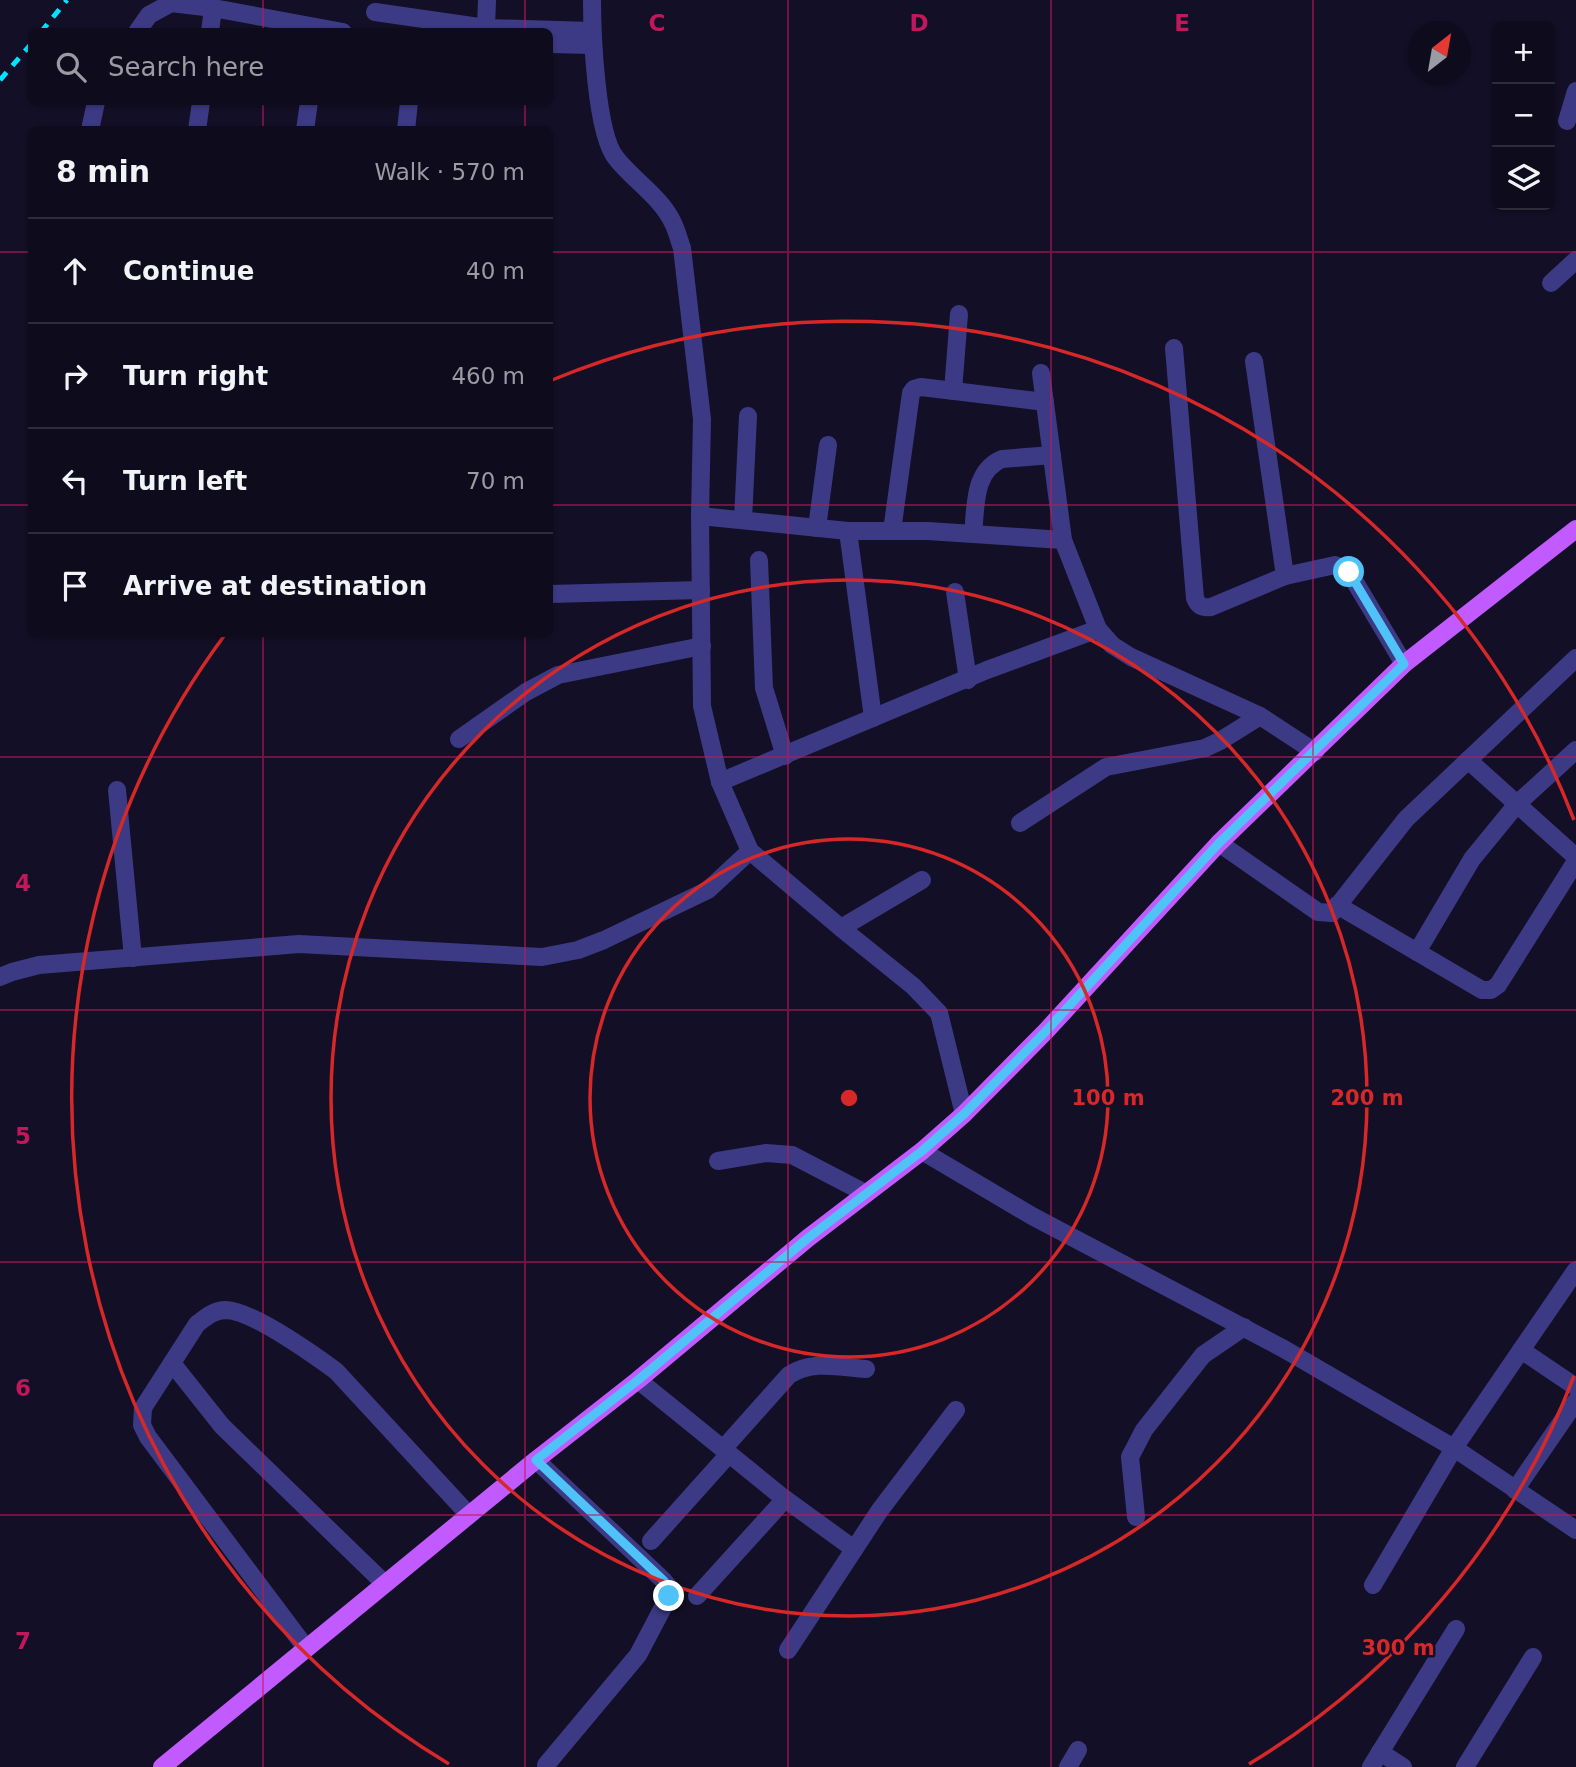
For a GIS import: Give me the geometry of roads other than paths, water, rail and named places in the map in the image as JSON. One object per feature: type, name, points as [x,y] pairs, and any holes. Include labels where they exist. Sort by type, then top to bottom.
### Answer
[{"type":"main road","points":[[162,1767],[865,1193],[922,1151],[964,1114],[1046,1031],[1219,843],[1404,664],[1574,535]]},
{"type":"street","points":[[486,28],[487,0]]},
{"type":"street","points":[[592,0],[592,38],[606,141],[610,150],[664,208],[673,222],[682,248],[702,419],[702,706],[720,782],[750,851],[914,986],[939,1013],[964,1114]]},
{"type":"street","points":[[140,28],[149,15],[172,3],[213,8],[314,28]]},
{"type":"street","points":[[210,28],[213,8]]},
{"type":"street","points":[[375,12],[479,28]]},
{"type":"street","points":[[553,35],[592,38]]},
{"type":"street","points":[[553,44],[592,38]]},
{"type":"street","points":[[1567,121],[1576,91]]},
{"type":"street","points":[[91,126],[95,105]]},
{"type":"street","points":[[198,126],[201,105]]},
{"type":"street","points":[[306,126],[309,105]]},
{"type":"street","points":[[406,126],[409,105]]},
{"type":"street","points":[[1551,283],[1576,260]]},
{"type":"street","points":[[953,391],[959,314]]},
{"type":"street","points":[[1174,348],[1197,603],[1206,608],[1211,607],[1285,576],[1330,565],[1340,566],[1349,572],[1404,664]]},
{"type":"street","points":[[1254,360],[1285,576]]},
{"type":"street","points":[[1041,373],[1063,540],[1098,629],[1112,645],[1131,657],[1260,716],[1315,752]]},
{"type":"street","points":[[892,531],[911,393],[914,389],[921,387],[1045,402]]},
{"type":"street","points":[[743,520],[748,416]]},
{"type":"street","points":[[817,528],[828,445]]},
{"type":"street","points":[[973,534],[979,482],[995,463],[1002,459],[1052,455]]},
{"type":"street","points":[[700,516],[848,531],[973,534],[1063,540]]},
{"type":"street","points":[[848,531],[873,718]]},
{"type":"street","points":[[760,560],[764,688],[785,756]]},
{"type":"street","points":[[553,594],[701,590]]},
{"type":"street","points":[[956,592],[968,680]]},
{"type":"street","points":[[720,782],[987,670],[1098,629]]},
{"type":"street","points":[[459,738],[526,692],[558,675],[702,646]]},
{"type":"street","points":[[1219,843],[1318,912],[1332,912],[1406,819],[1576,660]]},
{"type":"street","points":[[1020,823],[1106,767],[1205,748],[1260,716]]},
{"type":"street","points":[[1417,952],[1472,859],[1517,804],[1576,750]]},
{"type":"street","points":[[1337,905],[1482,990],[1492,990],[1498,985],[1576,859],[1468,760]]},
{"type":"street","points":[[117,790],[133,958]]},
{"type":"street","points":[[0,977],[39,965],[299,944],[541,957],[578,950],[604,940],[708,890],[750,851]]},
{"type":"street","points":[[841,928],[922,880]]},
{"type":"street","points":[[922,1151],[1032,1216],[1244,1327],[1454,1448],[1576,1530]]},
{"type":"street","points":[[718,1161],[766,1153],[792,1155],[865,1193]]},
{"type":"street","points":[[1373,1585],[1454,1448],[1576,1270]]},
{"type":"street","points":[[306,1648],[142,1425],[143,1408],[197,1324],[209,1314],[226,1310],[247,1315],[337,1371],[469,1515]]},
{"type":"street","points":[[1136,1517],[1130,1457],[1144,1430],[1203,1355],[1244,1327]]},
{"type":"street","points":[[1521,1350],[1576,1387]]},
{"type":"street","points":[[172,1363],[222,1426],[385,1584]]},
{"type":"street","points":[[651,1541],[789,1375],[811,1365],[866,1369]]},
{"type":"street","points":[[638,1380],[785,1499],[854,1549]]},
{"type":"street","points":[[1515,1490],[1576,1401]]},
{"type":"street","points":[[788,1650],[880,1510],[956,1410]]},
{"type":"street","points":[[536,1460],[663,1580],[669,1590],[669,1596],[645,1646],[547,1765]]},
{"type":"street","points":[[697,1596],[785,1499]]},
{"type":"street","points":[[1403,1767],[1375,1760],[1456,1629]]},
{"type":"street","points":[[1465,1767],[1534,1657]]},
{"type":"street","points":[[1068,1767],[1078,1750]]},
{"type":"railway","points":[[44,28],[67,0]]},
{"type":"railway","points":[[0,80],[28,48]]}]
